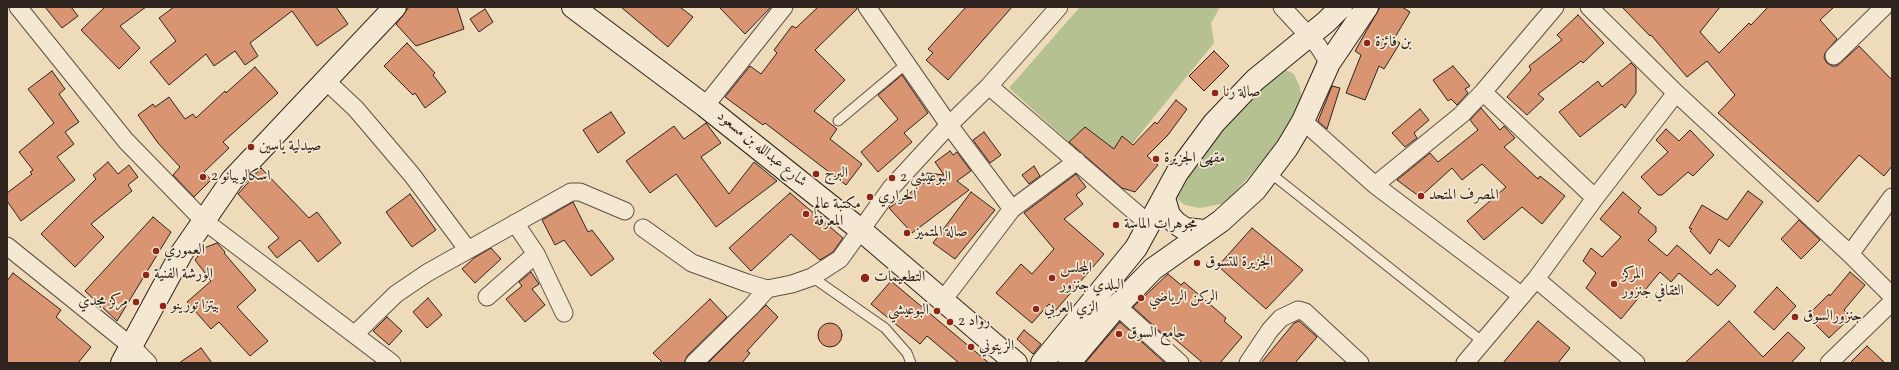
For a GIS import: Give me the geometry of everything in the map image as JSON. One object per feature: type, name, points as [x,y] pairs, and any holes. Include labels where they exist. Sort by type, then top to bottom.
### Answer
[{"type":"main road","points":[[127,355],[181,254],[232,180],[395,7]]},
{"type":"main road","name":"شارع عبدالله بن مسعود","points":[[573,7],[705,106],[862,231],[1016,363]]},
{"type":"main road","points":[[1042,363],[1136,248],[1176,174],[1214,123],[1255,80],[1326,22],[1341,7]]},
{"type":"main road","points":[[1069,363],[1117,306],[1153,269],[1204,231],[1221,221],[1255,190],[1287,148],[1303,121],[1330,63],[1367,7]]},
{"type":"main road","points":[[1164,198],[1169,214],[1176,223],[1185,229],[1204,231]]},
{"type":"street","points":[[20,7],[126,141],[203,220],[392,363]]},
{"type":"street","points":[[705,106],[784,7]]},
{"type":"street","points":[[867,7],[949,125],[1012,209]]},
{"type":"street","points":[[643,228],[692,263],[766,289],[792,284],[812,277],[840,259],[862,231],[891,188],[949,125],[989,86],[1059,7]]},
{"type":"street","points":[[1282,7],[1307,36],[1318,46],[1330,63]]},
{"type":"street","points":[[1375,185],[1461,115],[1483,92],[1554,7]]},
{"type":"street","points":[[1589,7],[1676,93],[1850,254],[1892,296]]},
{"type":"street","points":[[1834,56],[1884,7]]},
{"type":"street","points":[[325,80],[356,109],[412,175],[468,250]]},
{"type":"street","points":[[989,86],[1149,224]]},
{"type":"street","points":[[1483,92],[1595,198]]},
{"type":"street","points":[[1465,363],[1536,279],[1595,198],[1676,93]]},
{"type":"street","points":[[1303,121],[1375,185],[1522,296]]},
{"type":"street","points":[[943,300],[1012,209],[1077,161]]},
{"type":"street","points":[[355,334],[396,294],[427,273],[501,233],[515,223],[571,192],[580,192],[625,211]]},
{"type":"street","points":[[1850,254],[1892,197]]},
{"type":"street","points":[[515,223],[536,254],[564,313]]},
{"type":"street","points":[[7,246],[127,355],[148,363]]},
{"type":"street","points":[[488,297],[536,254]]},
{"type":"street","points":[[1536,279],[1636,363]]},
{"type":"street","points":[[694,363],[751,307],[766,289]]},
{"type":"street","points":[[1829,363],[1892,302]]},
{"type":"street","points":[[1117,306],[1180,363]]},
{"type":"street","points":[[1248,363],[1270,330],[1281,318],[1298,310],[1305,312],[1360,363]]},
{"type":"lane","points":[[838,121],[906,64]]},
{"type":"lane","points":[[1269,172],[1483,342]]},
{"type":"lane","points":[[812,277],[885,328],[907,353],[911,363]]},
{"type":"green space","points":[[1080,7],[1220,7],[1211,23],[1214,43],[1132,144],[1122,136],[1114,149],[1085,127],[1069,142],[1009,88]]},
{"type":"green space","points":[[1280,67],[1294,74],[1302,97],[1288,132],[1226,203],[1200,208],[1185,205],[1177,199],[1175,187],[1183,169]]},
{"type":"building","points":[[45,7],[71,7],[78,16],[62,28]]},
{"type":"building","points":[[105,7],[146,7],[120,26],[140,48],[119,69],[81,30]]},
{"type":"building","points":[[174,7],[336,7],[348,24],[317,46],[292,11],[250,43],[258,56],[245,65],[235,51],[214,66],[206,54],[169,85],[150,62],[176,41],[159,18]]},
{"type":"building","points":[[409,7],[457,7],[464,29],[416,46],[396,24]]},
{"type":"building","points":[[621,7],[680,7],[693,17],[668,47]]},
{"type":"building","points":[[719,7],[771,7],[745,34]]},
{"type":"building","points":[[818,7],[857,7],[857,9],[815,50],[845,80],[814,111],[837,129],[830,139],[862,164],[846,185],[765,123],[763,125],[725,97],[750,66],[761,74],[777,53],[774,50],[792,26],[796,28]]},
{"type":"building","points":[[966,7],[1012,7],[948,80],[926,60],[933,53],[928,49]]},
{"type":"building","points":[[1380,7],[1402,7],[1410,12],[1394,39],[1400,43],[1384,69],[1379,66],[1365,100],[1346,93],[1361,55],[1355,51]]},
{"type":"building","points":[[1622,7],[1720,7],[1700,32],[1719,53],[1749,23],[1751,25],[1768,7],[1834,7],[1820,20],[1837,39],[1825,53],[1824,58],[1827,63],[1832,66],[1837,66],[1859,46],[1892,80],[1892,166],[1884,176],[1859,155],[1818,202],[1718,113],[1735,95],[1707,61],[1687,77],[1651,35],[1650,36]]},
{"type":"building","points":[[485,9],[493,22],[479,32],[470,19]]},
{"type":"building","points":[[1578,15],[1604,43],[1583,63],[1581,61],[1538,94],[1544,99],[1527,115],[1507,97],[1531,70],[1529,66],[1562,40],[1557,35]]},
{"type":"building","points":[[407,43],[435,73],[433,75],[446,92],[425,108],[415,93],[413,95],[384,66]]},
{"type":"building","points":[[1214,51],[1229,66],[1204,91],[1189,76]]},
{"type":"building","points":[[1631,63],[1636,68],[1636,93],[1625,108],[1622,104],[1580,137],[1559,112],[1598,81],[1602,87]]},
{"type":"building","points":[[1453,66],[1470,86],[1465,89],[1468,93],[1457,105],[1451,99],[1448,101],[1433,80]]},
{"type":"building","points":[[255,67],[278,93],[223,142],[229,148],[204,172],[211,180],[194,197],[173,175],[180,167],[158,143],[138,115],[153,104],[155,107],[169,97],[185,119],[193,114],[196,118],[225,91],[226,93]]},
{"type":"building","points":[[52,71],[65,89],[59,94],[79,122],[65,132],[74,144],[57,157],[75,180],[21,221],[7,201],[7,193],[32,174],[30,172],[33,170],[19,152],[54,123],[28,89]]},
{"type":"building","points":[[902,75],[928,113],[904,133],[912,142],[878,172],[861,152],[898,119],[878,95]]},
{"type":"building","points":[[1332,86],[1340,88],[1327,129],[1318,121]]},
{"type":"building","points":[[1176,100],[1187,109],[1168,135],[1147,156],[1158,165],[1135,192],[1122,188],[1069,142],[1085,127],[1114,149],[1122,136],[1133,145],[1155,122],[1157,124]]},
{"type":"building","points":[[1481,108],[1500,130],[1504,126],[1515,138],[1504,147],[1538,179],[1540,176],[1565,196],[1542,224],[1522,207],[1484,240],[1467,221],[1506,187],[1482,164],[1462,180],[1452,168],[1420,197],[1397,180],[1430,153],[1438,162],[1478,130],[1470,120]]},
{"type":"building","points":[[1420,109],[1429,120],[1414,133],[1417,138],[1405,147],[1392,133]]},
{"type":"building","points":[[611,112],[625,133],[598,153],[583,130]]},
{"type":"building","points":[[706,123],[721,143],[701,157],[729,194],[754,162],[777,181],[716,227],[676,174],[650,193],[626,161],[674,126],[684,139]]},
{"type":"building","points":[[1666,129],[1679,141],[1690,130],[1714,155],[1693,176],[1688,172],[1662,195],[1658,195],[1641,177],[1668,152],[1656,140]]},
{"type":"building","points":[[984,132],[1001,155],[990,163],[973,140]]},
{"type":"building","points":[[950,151],[953,155],[957,152],[971,171],[957,181],[969,190],[912,233],[889,208],[925,182],[927,173],[944,175],[935,162]]},
{"type":"building","points":[[108,162],[118,174],[129,165],[138,177],[128,185],[132,191],[91,224],[104,237],[75,267],[41,234],[96,179],[93,175]]},
{"type":"building","points":[[1034,166],[1040,176],[1029,184],[1022,175]]},
{"type":"building","points":[[261,168],[309,218],[317,212],[341,243],[318,262],[300,240],[277,258],[268,247],[279,238],[238,194]]},
{"type":"building","points":[[1076,174],[1086,187],[1076,195],[1083,204],[1064,219],[1104,254],[1056,310],[1049,304],[1032,323],[996,293],[1021,264],[1032,274],[1054,249],[1024,213]]},
{"type":"building","points":[[1748,191],[1763,202],[1729,247],[1719,239],[1710,254],[1690,231],[1692,229],[1689,228],[1702,205],[1727,220]]},
{"type":"building","points":[[971,192],[995,210],[955,259],[933,243]]},
{"type":"building","points":[[1623,192],[1641,208],[1638,212],[1656,227],[1656,232],[1648,240],[1667,256],[1677,245],[1711,275],[1717,269],[1736,286],[1718,306],[1679,273],[1671,282],[1660,272],[1621,319],[1586,288],[1596,273],[1583,261],[1591,248],[1602,257],[1621,237],[1600,219]]},
{"type":"building","points":[[790,193],[843,238],[833,252],[820,260],[791,234],[751,271],[729,248]]},
{"type":"building","points":[[410,194],[436,230],[412,247],[386,212]]},
{"type":"building","points":[[573,202],[588,232],[592,230],[614,259],[591,276],[564,240],[555,245],[542,220]]},
{"type":"building","points":[[153,217],[171,232],[117,321],[85,291]]},
{"type":"building","points":[[1799,220],[1820,240],[1801,259],[1781,239]]},
{"type":"building","points":[[1252,228],[1303,270],[1266,309],[1218,266]]},
{"type":"building","points":[[217,243],[256,290],[237,307],[268,341],[250,356],[219,322],[211,329],[187,302],[211,281],[195,260],[204,248]]},
{"type":"building","points":[[491,248],[501,259],[475,283],[462,269],[474,258]]},
{"type":"building","points":[[531,272],[539,284],[532,289],[545,305],[525,322],[506,299],[522,286],[519,282]]},
{"type":"building","points":[[1850,272],[1865,285],[1844,310],[1851,317],[1829,338],[1807,316],[1829,294],[1830,296]]},
{"type":"building","points":[[13,273],[61,310],[56,317],[91,347],[78,363],[7,363],[7,281]]},
{"type":"building","points":[[1168,274],[1181,285],[1184,282],[1226,318],[1224,321],[1242,337],[1220,363],[1203,363],[1170,335],[1167,338],[1133,307]]},
{"type":"building","points":[[891,281],[989,363],[959,363],[927,336],[920,344],[871,304]]},
{"type":"building","points":[[1777,287],[1796,306],[1774,330],[1754,312]]},
{"type":"building","points":[[428,298],[442,315],[427,328],[413,312]]},
{"type":"building","points":[[710,299],[727,317],[687,356],[684,363],[663,363],[653,353]]},
{"type":"building","points":[[766,305],[778,317],[747,351],[750,353],[742,363],[708,363]]},
{"type":"building","points":[[387,317],[402,331],[389,345],[373,331]]},
{"type":"building","points":[[1299,321],[1317,337],[1295,363],[1261,363],[1294,323]]},
{"type":"building","points":[[1538,321],[1570,348],[1558,363],[1503,363]]},
{"type":"building","points":[[1729,321],[1763,357],[1788,332],[1805,348],[1791,363],[1685,363]]},
{"type":"building","name":"جامع السوق","points":[[1120,322],[1165,363],[1085,363]]},
{"type":"building","points":[[830,323],[838,327],[842,335],[838,343],[830,347],[822,343],[818,335],[822,327]]},
{"type":"building","points":[[1024,330],[1041,344],[1033,354],[1017,339]]},
{"type":"building","points":[[1867,346],[1885,363],[1850,363]]},
{"type":"building","points":[[201,348],[212,363],[179,363]]},
{"type":"place","name":"بن فائزة","points":[[1367,43]]},
{"type":"place","name":"صالة رنا","points":[[1215,93]]},
{"type":"place","name":"صيدلية ياسين","points":[[251,147]]},
{"type":"place","name":"مقهى الجزيرة","points":[[1156,159]]},
{"type":"place","name":"البرج","points":[[816,174]]},
{"type":"place","name":"اسكالوبيانو 2","points":[[203,177]]},
{"type":"place","name":"البوعيشي 2","points":[[892,178]]},
{"type":"place","name":"المصرف المتحد","points":[[1421,196]]},
{"type":"place","name":"الحراري","points":[[870,197]]},
{"type":"place","name":"مكتبة عالم المعرفة","points":[[806,214]]},
{"type":"place","name":"مجوهرات الماسة","points":[[1116,225]]},
{"type":"place","name":"صالة المتميز","points":[[907,233]]},
{"type":"place","name":"العموري","points":[[156,251]]},
{"type":"place","name":"الجزيرة للتسوق","points":[[1197,263]]},
{"type":"place","name":"الورشة الفنية","points":[[146,275]]},
{"type":"place","name":"التطعيمات","points":[[865,278]]},
{"type":"place","name":"المجلس البلدي جنزور","points":[[1052,278]]},
{"type":"place","name":"المركز الثقافي جنزور","points":[[1614,284]]},
{"type":"place","name":"الركن الرياضي","points":[[1141,298]]},
{"type":"place","name":"مركز مجدي","points":[[136,302]]},
{"type":"place","name":"بيتزا تورينو","points":[[163,306]]},
{"type":"place","name":"الزي العربي","points":[[1036,309]]},
{"type":"place","name":"البوعيشي","points":[[937,311]]},
{"type":"place","name":"جنزورالسوق","points":[[1795,317]]},
{"type":"place","name":"رواد 2","points":[[950,322]]},
{"type":"place","name":"جامع السوق","points":[[1119,334]]},
{"type":"place","name":"الزيتوني","points":[[971,347]]}]
